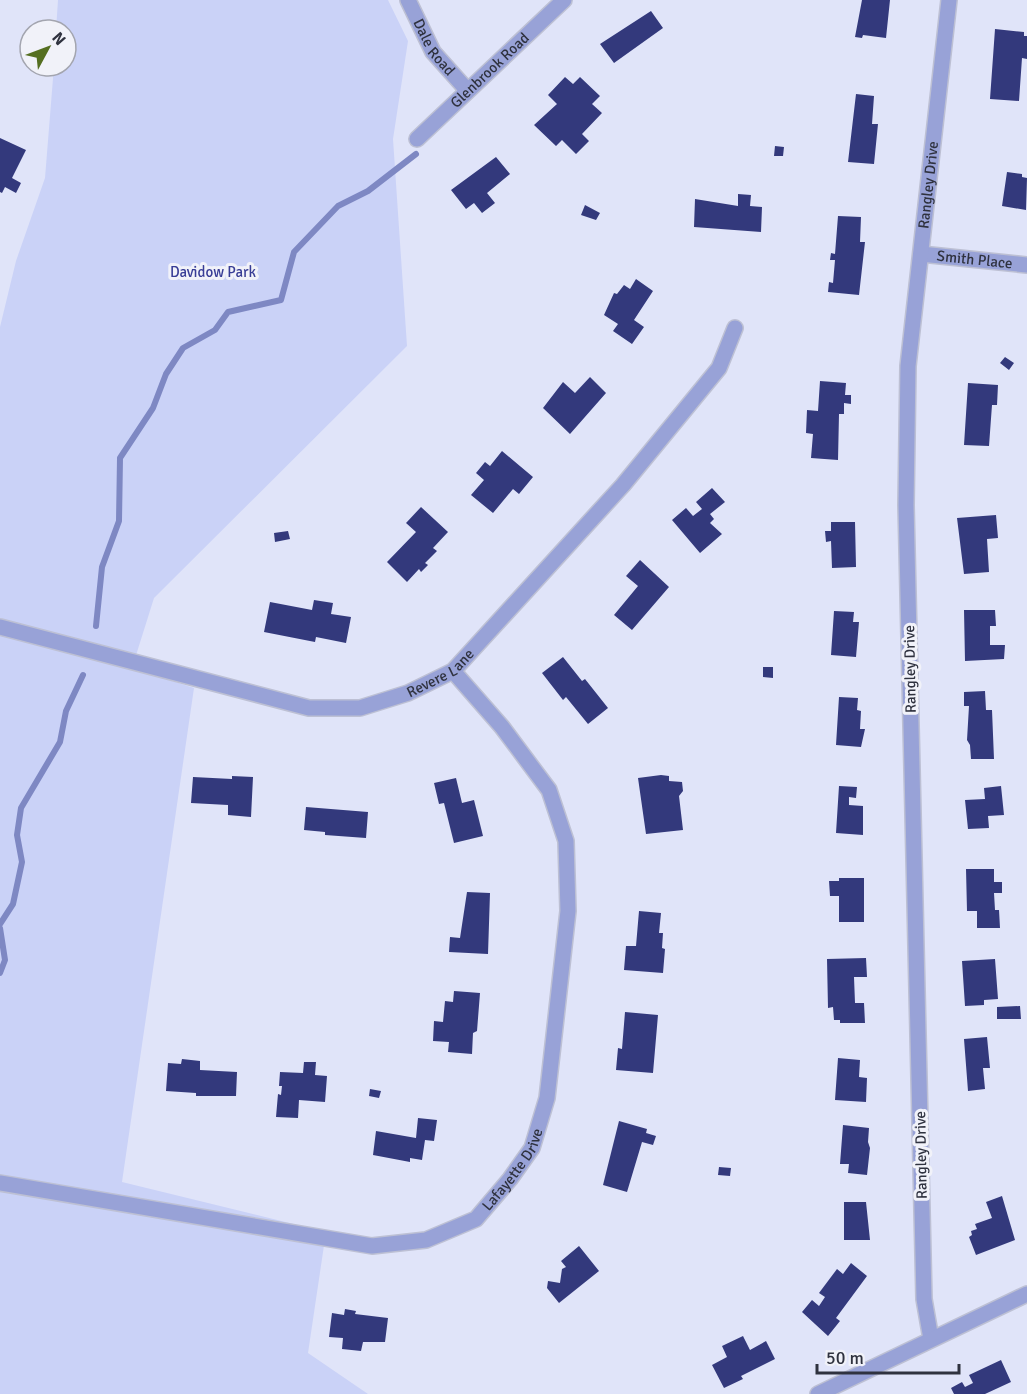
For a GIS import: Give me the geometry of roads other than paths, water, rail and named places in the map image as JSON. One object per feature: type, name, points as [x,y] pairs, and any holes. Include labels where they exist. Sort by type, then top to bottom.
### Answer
[{"type":"street","name":"Dale Road","points":[[408,0],[433,52],[467,90]]},
{"type":"street","name":"Glenbrook Road","points":[[417,139],[564,0]]},
{"type":"street","name":"Rangley Drive","points":[[931,1339],[924,1299],[906,505],[908,366],[949,0]]},
{"type":"street","name":"Smith Place","points":[[921,254],[1027,266]]},
{"type":"street","name":"Revere Lane","points":[[0,627],[309,708],[360,708],[408,693],[453,671],[622,484],[719,368],[735,328]]},
{"type":"street","name":"Lafayette Drive","points":[[0,1183],[372,1246],[426,1240],[476,1219],[510,1179],[532,1148],[547,1098],[568,911],[566,841],[549,790],[502,727],[453,671]]},
{"type":"street","points":[[818,1394],[1027,1294]]},
{"type":"waterway","points":[[96,626],[102,567],[119,521],[120,458],[153,408],[166,374],[183,348],[215,330],[228,312],[281,300],[294,252],[338,206],[368,191],[416,154]]},
{"type":"waterway","points":[[0,924],[13,904],[22,862],[17,835],[21,808],[60,742],[66,711],[83,675]]},
{"type":"waterway","points":[[0,928],[5,960],[0,973]]},
{"type":"park label","name":"Davidow Park","points":[[213,272]]}]
